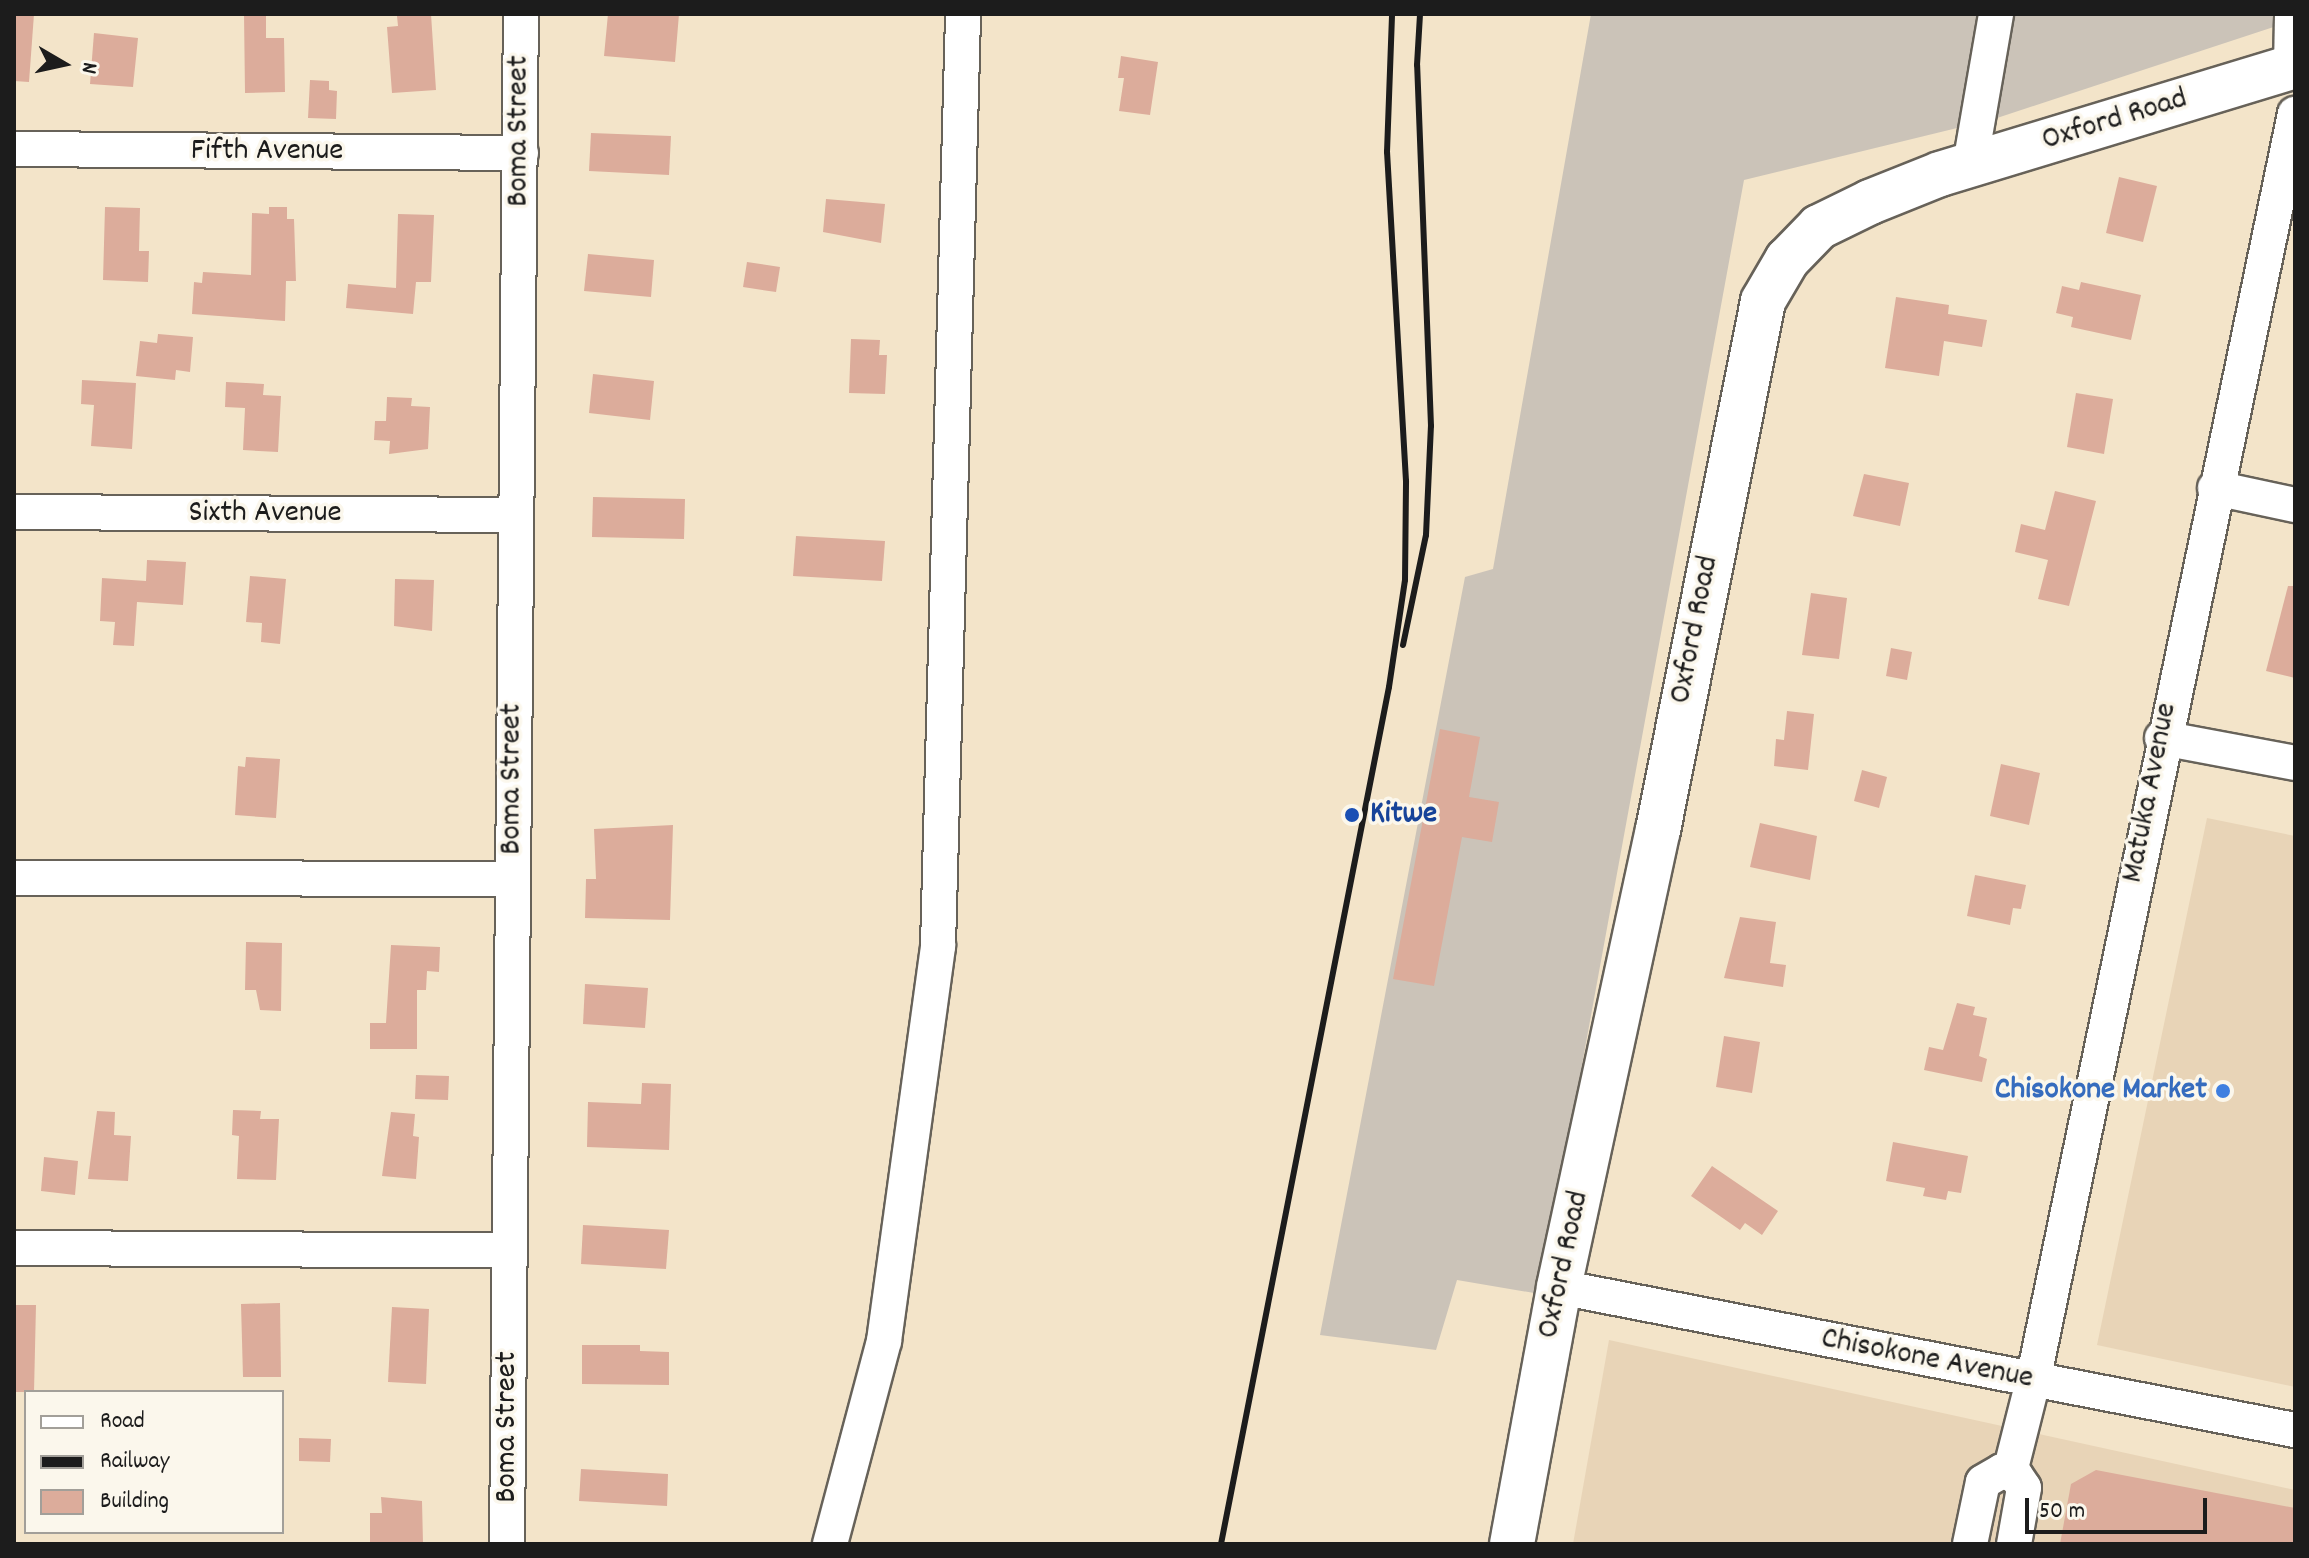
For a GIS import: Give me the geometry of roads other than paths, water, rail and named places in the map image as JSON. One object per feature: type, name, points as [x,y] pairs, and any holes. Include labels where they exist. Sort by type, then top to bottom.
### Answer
[{"type":"main road","name":"Oxford Road","points":[[1512,1544],[1559,1287],[1658,830],[1763,301],[1787,260],[1819,227],[1970,165],[2293,67]]},
{"type":"street","name":"Boma Street","points":[[507,1544],[521,14]]},
{"type":"street","points":[[830,1544],[884,1341],[938,946],[963,14]]},
{"type":"street","points":[[1970,165],[1996,14]]},
{"type":"street","points":[[2292,14],[2293,67]]},
{"type":"street","name":"Matuka Avenue","points":[[2010,1472],[2033,1381],[2162,738],[2295,114]]},
{"type":"street","name":"Fifth Avenue","points":[[14,149],[521,153]]},
{"type":"street","points":[[2215,488],[2295,505]]},
{"type":"street","name":"Sixth Avenue","points":[[14,512],[515,515]]},
{"type":"street","points":[[2162,738],[2295,763]]},
{"type":"street","points":[[14,878],[513,879]]},
{"type":"street","points":[[14,1248],[509,1251]]},
{"type":"street","name":"Chisokone Avenue","points":[[1559,1287],[2295,1430]]},
{"type":"street","points":[[1970,1544],[1983,1482],[1995,1472],[2010,1472],[2021,1481],[2025,1495],[2014,1544]]},
{"type":"railway","points":[[1221,1544],[1389,687],[1405,580],[1406,481],[1387,152],[1392,14]]},
{"type":"railway","points":[[1403,645],[1426,535],[1431,426],[1417,65],[1420,14]]},
{"type":"place","name":"Kitwe","points":[[1352,815]]},
{"type":"place","name":"Chisokone Market","points":[[2223,1091]]}]
